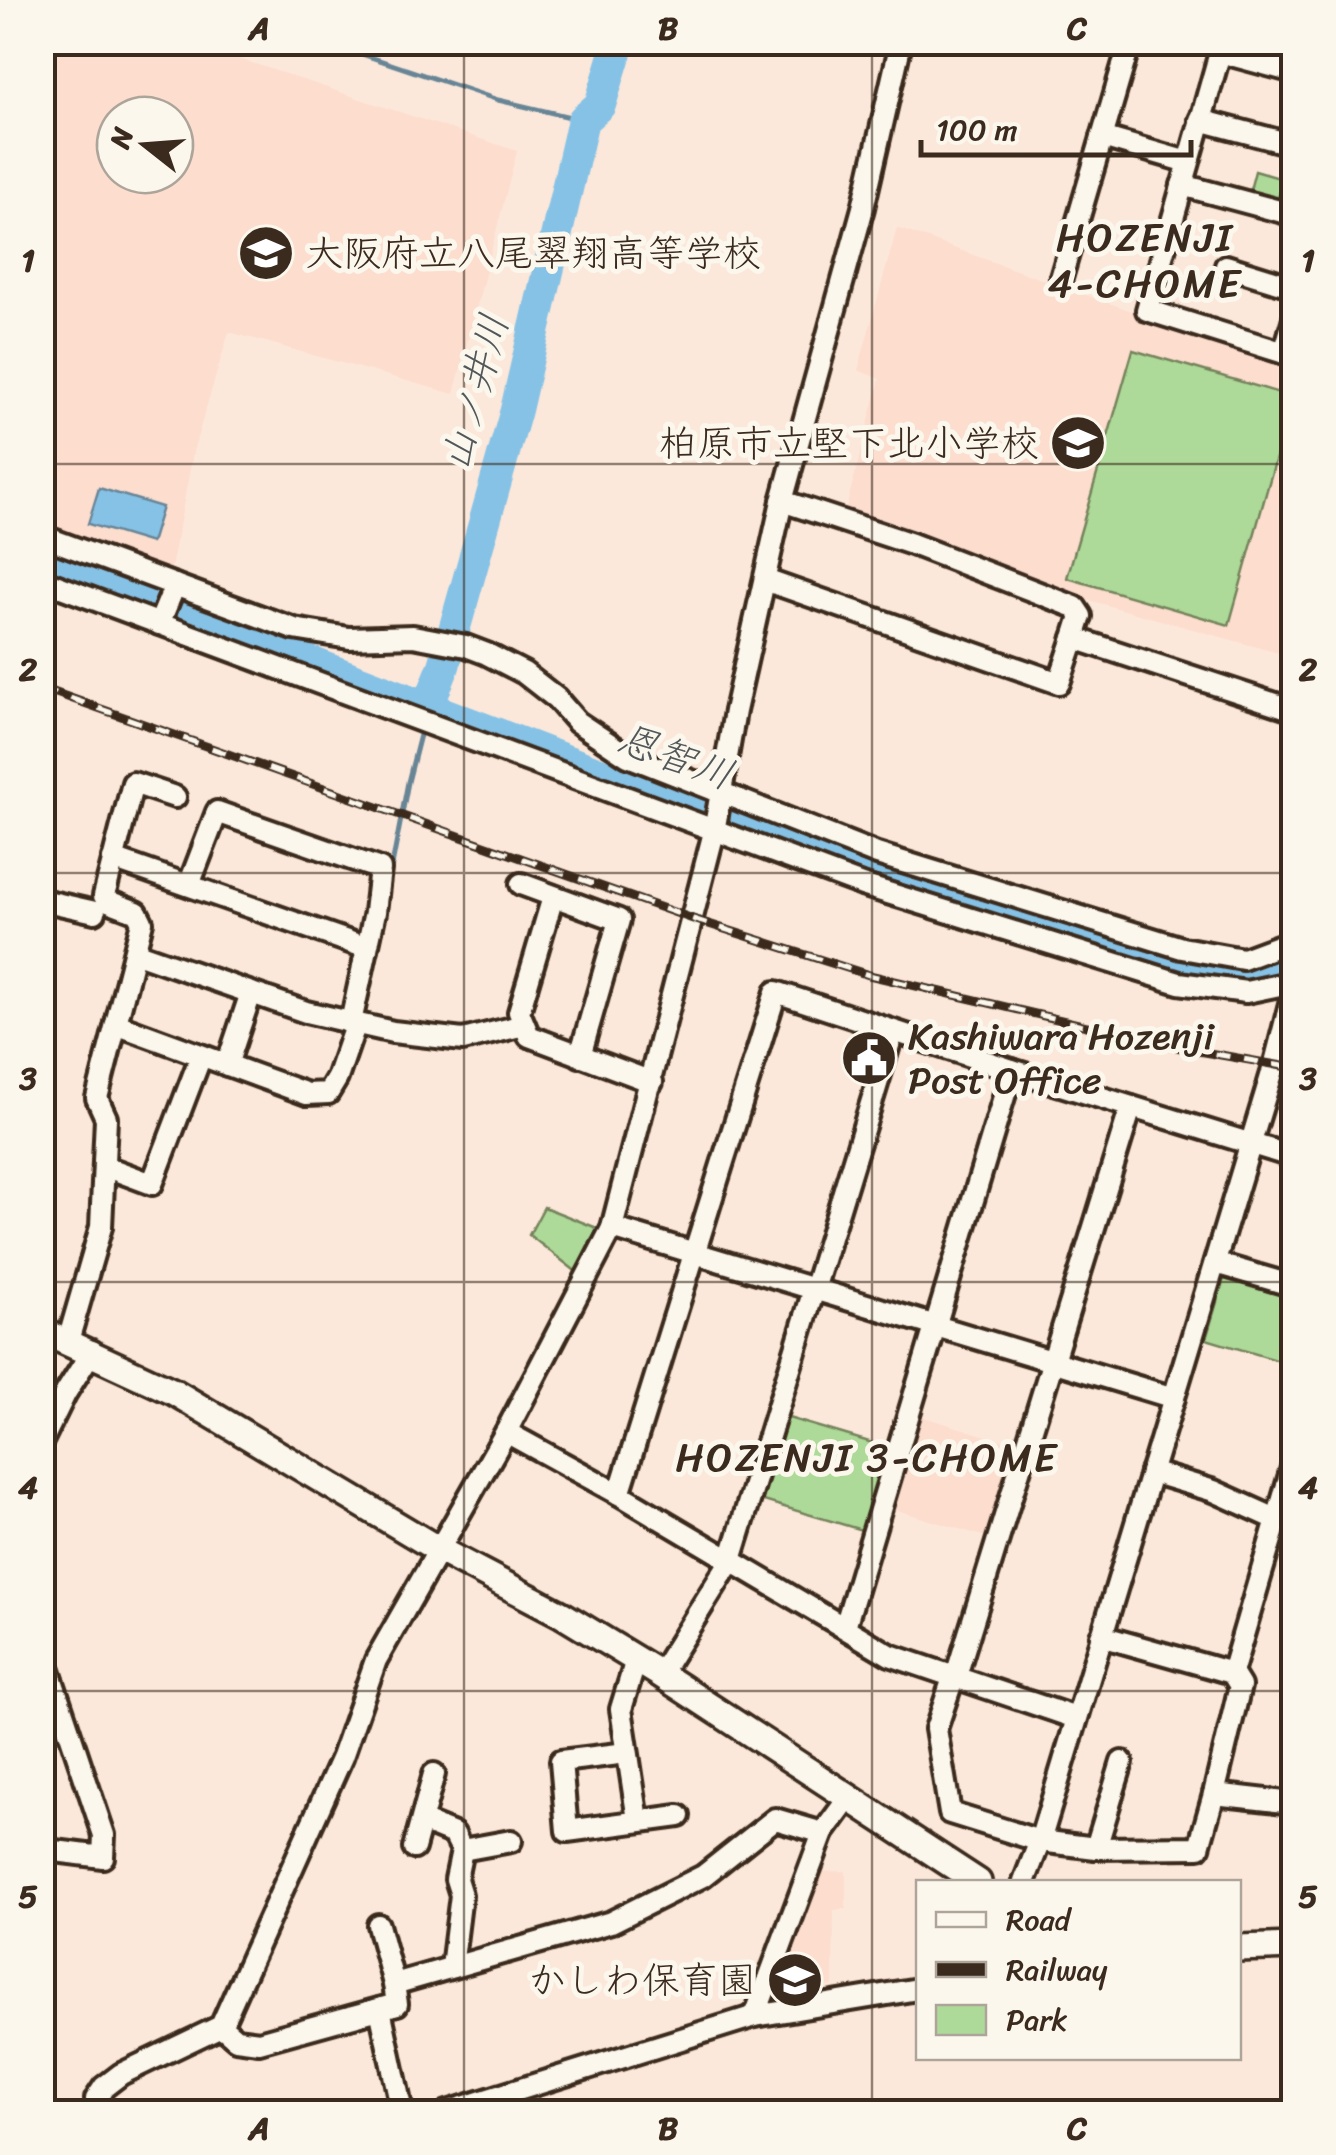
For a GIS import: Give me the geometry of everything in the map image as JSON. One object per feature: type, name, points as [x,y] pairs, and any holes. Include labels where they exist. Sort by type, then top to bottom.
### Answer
[{"type":"street","points":[[95,2103],[104,2087],[121,2074],[221,2026],[342,1757],[376,1660],[506,1432],[612,1228],[714,830],[782,501],[863,208],[901,42]]},
{"type":"street","points":[[1061,278],[1130,42]]},
{"type":"street","points":[[1294,72],[1221,47],[1147,310],[1289,354],[1294,318]]},
{"type":"street","points":[[1200,120],[1294,145]]},
{"type":"street","points":[[1102,136],[1188,162]]},
{"type":"street","points":[[1182,185],[1294,215]]},
{"type":"street","points":[[1226,266],[1294,287]]},
{"type":"street","points":[[765,580],[1059,683],[1081,616],[1075,607],[912,544],[782,501]]},
{"type":"street","points":[[42,536],[174,588],[294,629],[331,636],[412,636],[466,646],[524,673],[601,740],[719,797],[877,854],[1182,948],[1242,959],[1294,940]]},
{"type":"street","points":[[42,580],[161,619],[862,885],[1178,984],[1246,992],[1289,986],[1275,1063],[1040,1841],[1025,1880]]},
{"type":"street","points":[[161,619],[174,588]]},
{"type":"street","points":[[1074,638],[1294,710]]},
{"type":"street","points":[[42,1441],[65,1394],[80,1346],[101,1227],[106,1118],[98,1098],[142,922],[137,912],[104,896],[134,783],[175,797]]},
{"type":"street","points":[[116,1024],[307,1094],[328,1093],[337,1078],[353,1023],[380,870],[217,812],[189,886]]},
{"type":"street","points":[[113,859],[367,948]]},
{"type":"street","points":[[521,884],[619,920],[580,1056]]},
{"type":"street","points":[[553,898],[520,1012],[528,1036],[652,1082]]},
{"type":"street","points":[[42,900],[95,912]]},
{"type":"street","points":[[136,952],[306,1012],[353,1023],[463,1040],[524,1026]]},
{"type":"street","points":[[618,1494],[776,992],[1294,1157]]},
{"type":"street","points":[[227,1065],[250,993]]},
{"type":"street","points":[[660,1674],[732,1560],[893,1032]]},
{"type":"street","points":[[104,1166],[152,1184],[201,1056]]},
{"type":"street","points":[[845,1627],[1012,1070]]},
{"type":"street","points":[[1100,1636],[1232,1673],[1240,1686],[1199,1847],[1096,1848],[1040,1841],[950,1813],[936,1728],[1054,1364],[1132,1106]]},
{"type":"street","points":[[612,1228],[1174,1398]]},
{"type":"street","points":[[1214,1263],[1294,1286]]},
{"type":"street","points":[[42,1331],[174,1392],[438,1550],[561,1614],[660,1674],[975,1880]]},
{"type":"street","points":[[506,1432],[890,1654],[1076,1718]]},
{"type":"street","points":[[1232,1673],[1294,1460]]},
{"type":"street","points":[[1151,1472],[1214,1492],[1276,1519]]},
{"type":"street","points":[[42,1650],[104,1834],[103,1857],[44,1853]]},
{"type":"street","points":[[636,1660],[621,1709],[638,1820]]},
{"type":"street","points":[[627,1752],[561,1761],[567,1831],[679,1816]]},
{"type":"street","points":[[1096,1848],[1122,1762]]},
{"type":"street","points":[[414,1848],[434,1774]]},
{"type":"street","points":[[1214,1794],[1294,1803]]},
{"type":"street","points":[[755,2016],[823,1833],[848,1799]]},
{"type":"street","points":[[394,1984],[611,1922],[703,1876],[776,1819],[823,1833]]},
{"type":"street","points":[[422,1822],[454,1834],[462,1850],[456,1879],[460,1896],[452,1966]]},
{"type":"street","points":[[462,1850],[511,1841]]},
{"type":"street","points":[[221,2026],[236,2040],[259,2042],[398,2004],[378,1924]]},
{"type":"street","points":[[1241,1948],[1294,1946]]},
{"type":"street","points":[[447,2112],[755,2016],[916,1989]]},
{"type":"street","points":[[380,2009],[402,2112]]},
{"type":"shaded area","name":"大阪府立八尾翠翔高等学校","points":[[42,43],[192,43],[517,151],[454,394],[229,332],[194,448],[170,574],[43,532]]},
{"type":"shaded area","name":"柏原市立堅下北小学校","points":[[897,228],[1293,368],[1293,657],[1056,591],[845,512],[880,379],[858,370]]},
{"type":"shaded area","points":[[920,1416],[1020,1446],[993,1539],[893,1509]]},
{"type":"shaded area","points":[[846,1871],[846,1909],[834,1910],[833,1986],[769,1998],[815,1872]]},
{"type":"green space","points":[[1255,171],[1283,179],[1277,202],[1249,194]]},
{"type":"green space","points":[[1133,350],[1293,397],[1229,625],[1067,578]]},
{"type":"green space","points":[[544,1207],[602,1230],[578,1273],[529,1235]]},
{"type":"green space","points":[[1226,1272],[1293,1293],[1293,1365],[1206,1339]]},
{"type":"green space","points":[[785,1417],[890,1448],[865,1531],[760,1500]]},
{"type":"water","points":[[99,488],[162,507],[151,543],[88,524]]},
{"type":"waterway","points":[[326,42],[498,100],[583,120]]},
{"type":"waterway","name":"山ノ井川","points":[[427,709],[444,666],[516,410],[583,120],[600,105],[619,42]]},
{"type":"waterway","name":"恩智川","points":[[42,559],[711,816],[1190,966],[1255,973],[1294,963]]},
{"type":"waterway","points":[[386,897],[422,727]]},
{"type":"railway","points":[[42,688],[693,919],[869,975],[1181,1048],[1294,1068]]},
{"type":"place","name":"大阪府立八尾翠翔高等学校","points":[[266,253]]},
{"type":"place","name":"柏原市立堅下北小学校","points":[[1078,443]]},
{"type":"place","name":"Kashiwara Hozenji Post Office","points":[[869,1058]]},
{"type":"place","name":"かしわ保育園","points":[[795,1980]]},
{"type":"district","name":"HOZENJI 4-CHOME","points":[[1145,260]]},
{"type":"district","name":"HOZENJI 3-CHOME","points":[[867,1457]]}]
